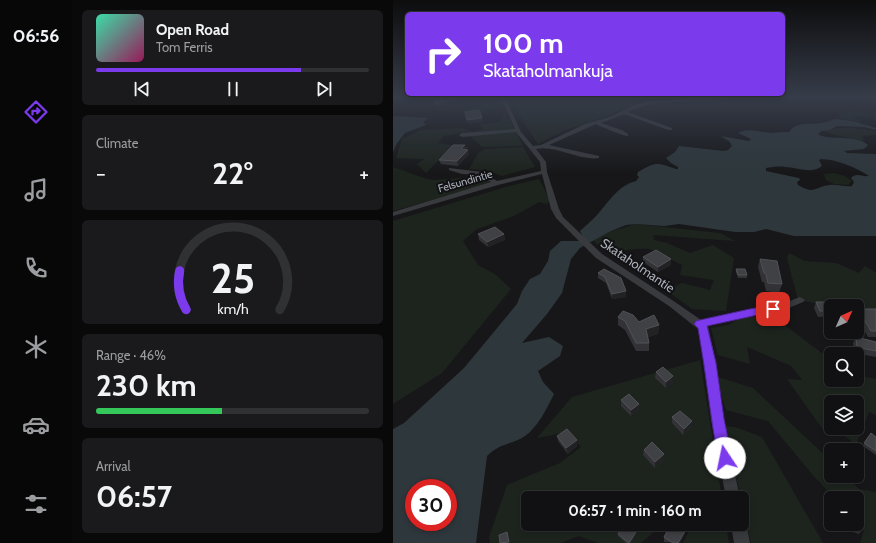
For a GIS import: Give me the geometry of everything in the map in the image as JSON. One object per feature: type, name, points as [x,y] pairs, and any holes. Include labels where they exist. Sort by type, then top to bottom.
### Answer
[{"type":"street","name":"Skataholmantie","points":[[514,122],[518,130],[543,162],[544,172],[555,209],[560,218],[591,250],[700,324]]},
{"type":"street","points":[[533,148],[543,146],[595,122]]},
{"type":"street","points":[[597,122],[620,131],[626,135]]},
{"type":"street","points":[[651,122],[670,129]]},
{"type":"street","points":[[462,135],[518,130]]},
{"type":"street","points":[[543,146],[597,157]]},
{"type":"street","points":[[451,169],[463,172],[481,172],[496,183]]},
{"type":"street","name":"Felsundintie","points":[[393,214],[496,183],[544,172]]},
{"type":"street","points":[[732,491],[717,419],[710,363],[703,327],[700,324],[750,312],[784,307],[800,300]]},
{"type":"street","points":[[740,531],[742,543]]},
{"type":"shaded area","points":[[393,122],[423,122],[426,125],[405,133],[397,143],[393,152]]},
{"type":"shaded area","points":[[511,122],[523,146],[482,147],[466,132],[444,136],[438,143],[471,148],[448,151],[426,173],[417,164],[424,159],[396,158],[402,139],[421,130],[463,128],[473,132],[483,129],[479,124]]},
{"type":"shaded area","points":[[524,122],[589,122],[565,130],[538,144]]},
{"type":"shaded area","points":[[857,122],[876,128],[876,130],[864,127],[837,126],[830,130],[821,131],[818,134],[828,137],[857,140],[868,145],[864,149],[844,151],[847,153],[876,154],[876,236],[794,236],[766,229],[754,232],[735,232],[679,224],[664,226],[636,224],[626,225],[609,232],[580,248],[571,259],[562,293],[547,314],[522,343],[549,337],[563,346],[560,356],[538,371],[543,382],[554,394],[542,417],[530,432],[520,439],[497,448],[487,456],[476,543],[393,543],[393,429],[404,423],[464,368],[517,304],[522,291],[530,279],[540,274],[548,261],[550,251],[561,241],[580,241],[583,237],[580,231],[596,216],[619,190],[636,181],[639,177],[637,175],[638,172],[649,166],[657,164],[678,169],[678,167],[666,158],[675,152],[679,146],[724,151],[728,150],[732,146],[730,142],[721,136],[749,141],[751,139],[738,133],[746,130],[773,133],[789,132],[795,126],[803,124]],"holes":[[[821,159],[846,164],[869,176],[853,176],[851,178],[854,182],[852,186],[830,185],[814,190],[808,190],[798,185],[797,182],[800,180],[799,178],[766,171],[766,168],[778,167],[813,170],[822,166],[819,160]]]},
{"type":"shaded area","points":[[838,128],[854,128],[876,131],[876,135],[862,136],[864,142],[821,131]]},
{"type":"shaded area","points":[[523,147],[535,167],[502,176],[486,170],[469,169],[478,153],[485,149]]},
{"type":"shaded area","points":[[393,167],[430,180],[471,177],[492,183],[393,211]]},
{"type":"shaded area","points":[[834,173],[845,176],[852,181],[848,185],[834,184],[826,180],[824,174]]},
{"type":"shaded area","points":[[539,179],[550,200],[547,204],[539,202],[514,216],[477,229],[463,241],[478,265],[496,275],[511,289],[442,373],[393,404],[393,221],[509,186]]},
{"type":"shaded area","points":[[636,224],[720,233],[735,241],[653,235],[654,240],[667,243],[690,253],[713,245],[734,258],[726,311],[692,309],[666,290],[682,283],[710,290],[714,280],[680,275],[682,265],[652,250],[641,249],[612,251],[599,246],[593,240],[609,232]]},
{"type":"shaded area","points":[[789,253],[805,261],[836,263],[859,273],[865,266],[876,273],[876,312],[864,311],[864,299],[824,299],[824,305],[798,300],[787,258]]},
{"type":"shaded area","points":[[743,317],[774,317],[824,355],[824,387],[864,387],[864,376],[876,379],[876,415],[869,412],[864,425],[864,395],[824,395],[824,431],[787,379],[802,380],[791,366],[747,347],[750,364],[718,355],[711,328],[728,325]]},
{"type":"shaded area","points":[[700,360],[721,491],[521,491],[521,531],[655,531],[641,543],[598,543],[579,536],[560,543],[490,543],[489,537],[507,485],[560,463],[581,447],[568,432],[537,438],[572,397]]},
{"type":"shaded area","points":[[715,376],[753,388],[824,454],[824,483],[853,483],[859,489],[876,492],[876,543],[860,543],[864,531],[864,491],[828,491],[768,421],[726,410]]},
{"type":"shaded area","points":[[724,426],[735,427],[762,437],[823,543],[751,543],[748,531],[749,491],[739,491]]},
{"type":"shaded area","points":[[844,435],[860,435],[857,443],[854,443]]},
{"type":"shaded area","points":[[689,531],[727,531],[729,543],[683,543]]},
{"type":"building","points":[[453,145],[465,145],[461,149],[468,150],[457,161],[439,160]]},
{"type":"building","points":[[495,227],[504,234],[487,242],[478,234]]},
{"type":"building","points":[[656,250],[671,259],[658,267],[643,257]]},
{"type":"building","points":[[760,259],[777,261],[782,284],[768,283]]},
{"type":"building","points":[[604,269],[621,278],[626,291],[612,294],[605,277],[598,273]]},
{"type":"building","points":[[736,269],[745,269],[747,275],[738,275]]},
{"type":"building","points":[[816,302],[824,302],[824,311],[820,311]]},
{"type":"building","points":[[864,309],[876,309],[876,331],[871,331],[864,319]]},
{"type":"building","points":[[623,311],[633,315],[639,322],[654,315],[659,325],[646,329],[649,343],[636,343],[625,321],[618,317]]},
{"type":"building","points":[[856,339],[876,342],[876,351],[864,348],[864,347],[857,347]]},
{"type":"building","points":[[663,367],[673,376],[666,382],[656,372]]},
{"type":"building","points":[[629,394],[639,404],[631,410],[621,400]]},
{"type":"building","points":[[680,411],[692,421],[684,429],[672,417]]},
{"type":"building","points":[[567,429],[577,440],[566,448],[557,436]]},
{"type":"building","points":[[871,433],[876,437],[876,451],[864,443]]},
{"type":"building","points":[[652,442],[664,454],[655,462],[644,450]]},
{"type":"building","points":[[620,531],[636,532],[629,543],[618,534]]},
{"type":"building","points":[[667,531],[685,531],[678,543],[673,543],[664,537]]},
{"type":"building","points":[[507,532],[509,542],[500,543],[499,535]]},
{"type":"route","points":[[725,458],[717,419],[710,363],[703,334],[703,327],[700,324],[750,312],[773,309]]}]
